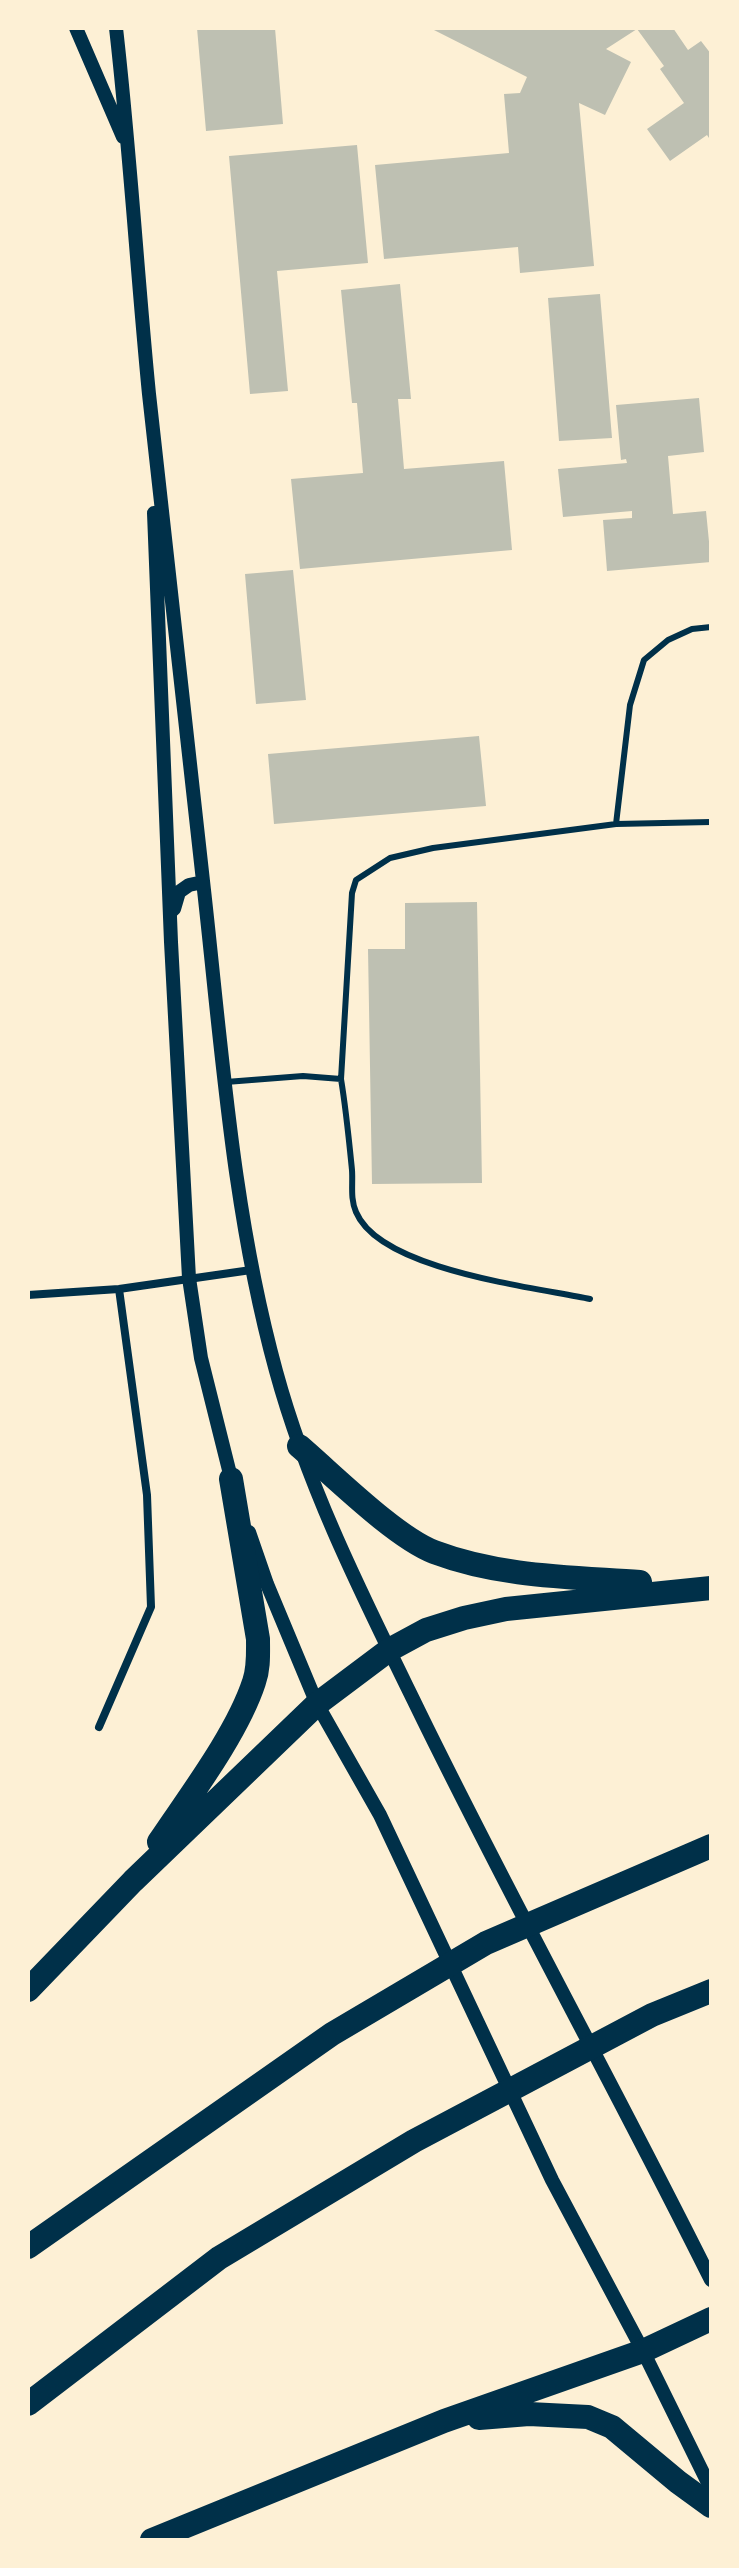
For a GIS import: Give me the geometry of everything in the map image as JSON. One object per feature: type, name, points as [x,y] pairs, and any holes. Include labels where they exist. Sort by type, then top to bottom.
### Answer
[{"type":"highway","points":[[299,1446],[401,1532],[432,1552],[515,1573],[711,1587]]},
{"type":"highway","points":[[133,1881],[203,1777],[254,1683],[259,1661],[258,1639],[231,1479]]},
{"type":"highway","points":[[28,1990],[133,1881],[317,1704],[389,1650],[426,1630],[506,1609],[711,1587]]},
{"type":"highway","points":[[28,2247],[332,2034],[486,1943],[711,1846]]},
{"type":"highway","points":[[28,2404],[219,2258],[414,2141],[652,2015],[711,1991]]},
{"type":"highway","points":[[152,2540],[444,2421],[643,2351],[711,2319]]},
{"type":"highway","points":[[444,2421],[529,2414],[588,2417],[612,2427],[711,2506]]},
{"type":"street","points":[[76,28],[130,152]]},
{"type":"street","points":[[116,28],[130,152],[149,391],[226,1082],[251,1270],[276,1373],[299,1446],[323,1507],[389,1650],[453,1783],[637,2130],[711,2280]]},
{"type":"street","points":[[149,391],[171,942],[189,1278],[201,1358],[231,1479],[267,1584],[317,1704],[380,1815],[552,2180],[643,2351],[711,2489]]},
{"type":"street","points":[[171,942],[174,908],[179,892],[189,885],[203,882]]},
{"type":"street","points":[[28,1295],[119,1289],[251,1270]]},
{"type":"street","points":[[99,1727],[151,1607],[147,1495],[119,1289]]},
{"type":"lane","points":[[616,824],[630,705],[644,660],[668,640],[692,629],[711,627]]},
{"type":"lane","points":[[590,1299],[433,1266],[369,1233],[356,1215],[351,1199],[352,1175],[341,1079],[352,893],[356,880],[390,858],[433,848],[616,824],[711,822]]},
{"type":"lane","points":[[226,1082],[303,1076],[341,1079]]},
{"type":"building","points":[[197,28],[275,28],[283,124],[206,131]]},
{"type":"building","points":[[430,28],[673,28],[688,50],[701,41],[711,54],[711,141],[707,135],[670,161],[647,129],[684,103],[660,69],[664,66],[637,29],[606,49],[631,62],[605,115],[579,103],[594,266],[520,273],[518,247],[384,259],[375,165],[509,153],[504,94],[520,93],[527,77]]},
{"type":"building","points":[[357,145],[368,263],[277,271],[288,391],[250,394],[229,156]]},
{"type":"building","points":[[400,284],[411,399],[398,399],[404,469],[504,461],[512,550],[300,569],[291,479],[363,473],[357,403],[352,403],[341,290]]},
{"type":"building","points":[[600,294],[612,438],[559,441],[548,298]]},
{"type":"building","points":[[699,398],[704,452],[668,456],[673,514],[706,511],[711,562],[607,571],[603,520],[632,518],[632,511],[563,517],[558,469],[627,463],[626,459],[621,460],[616,405]]},
{"type":"building","points":[[293,570],[306,700],[256,704],[245,574]]},
{"type":"building","points":[[479,736],[486,806],[274,824],[268,754]]},
{"type":"building","points":[[477,902],[482,1183],[372,1184],[368,949],[405,949],[405,903]]}]
